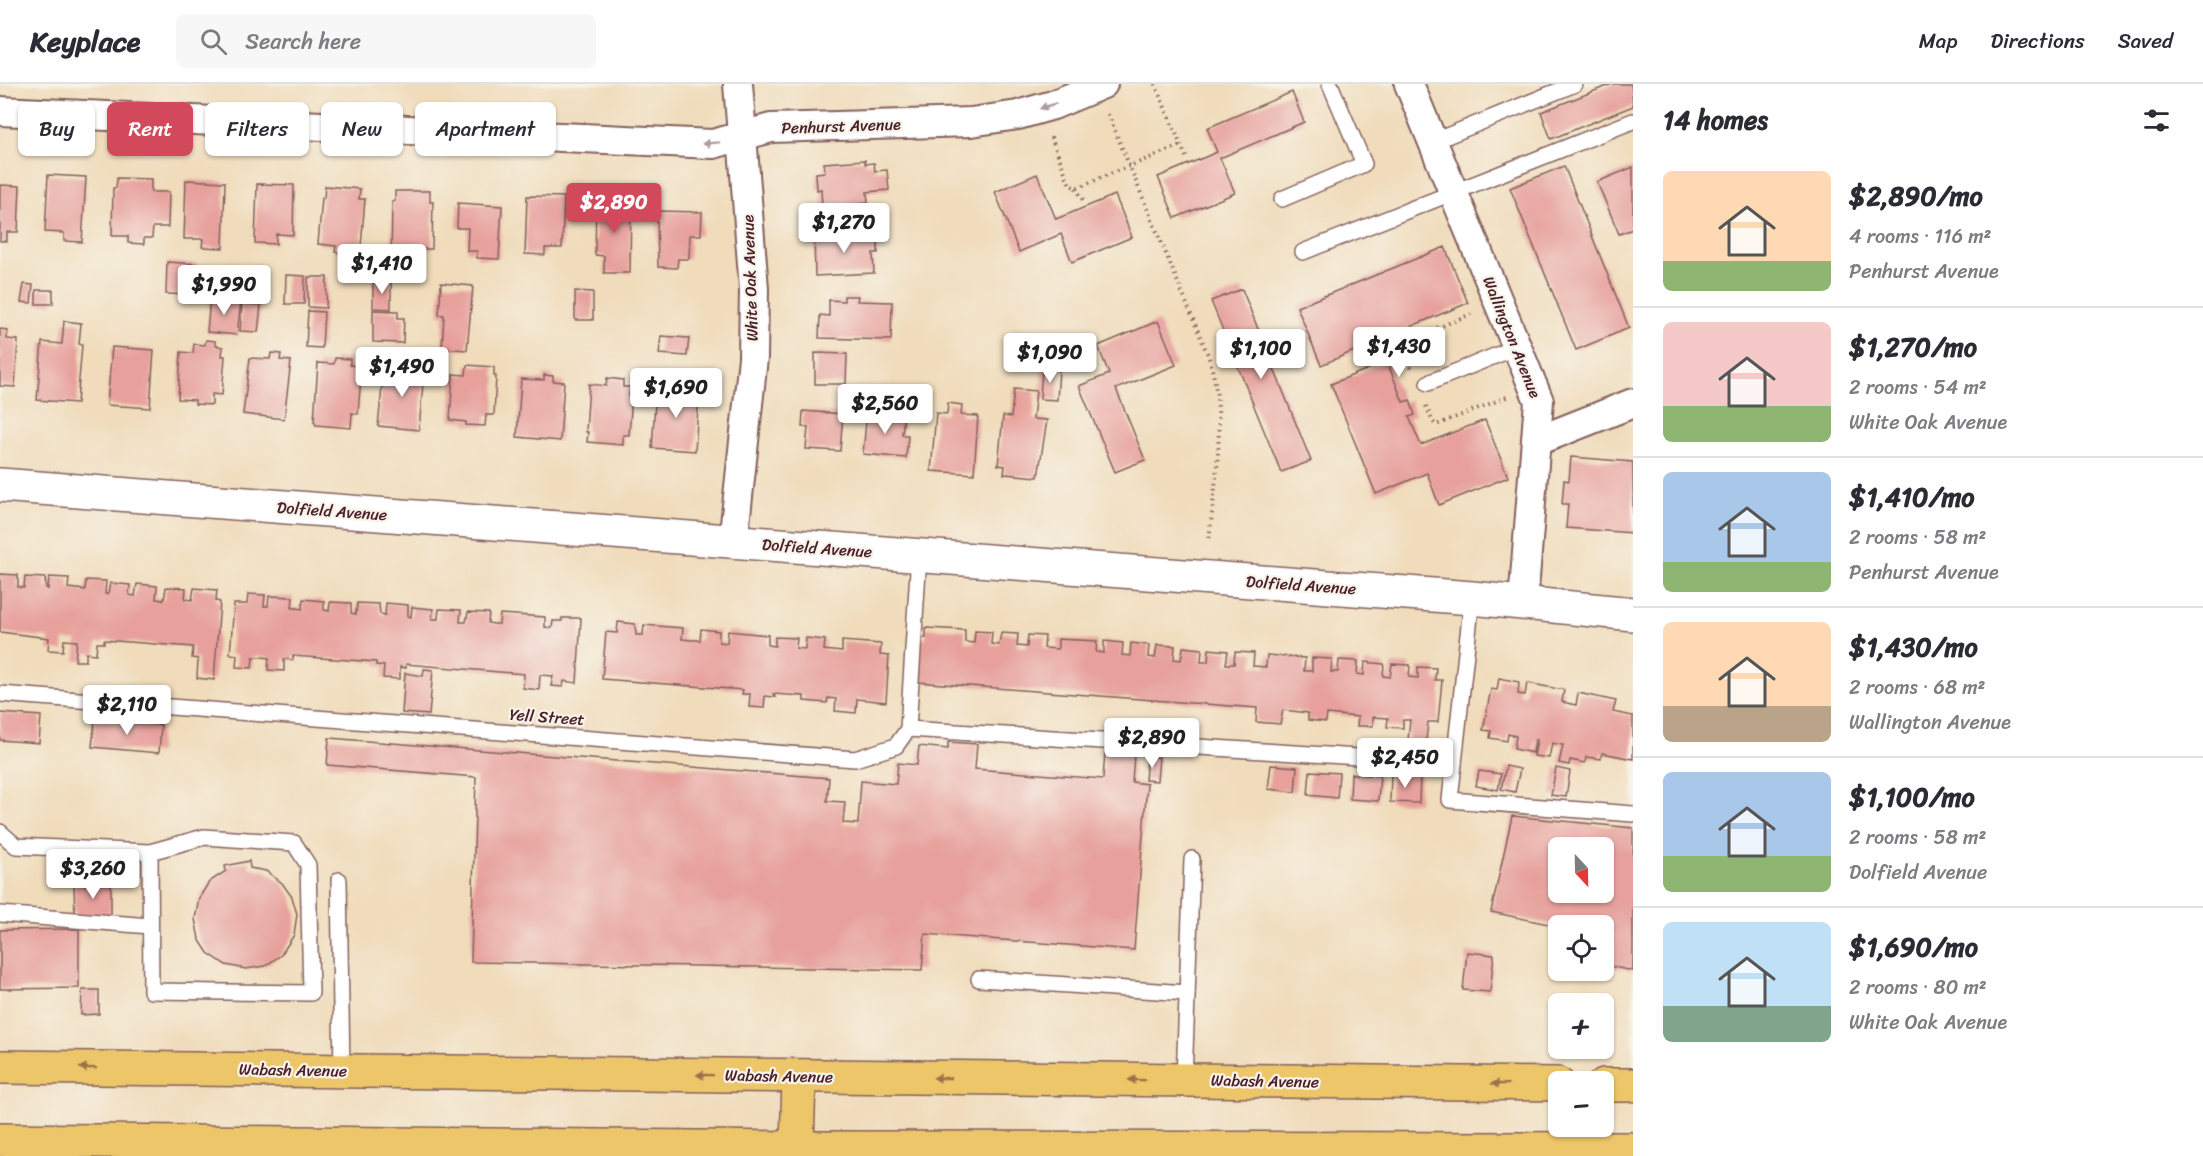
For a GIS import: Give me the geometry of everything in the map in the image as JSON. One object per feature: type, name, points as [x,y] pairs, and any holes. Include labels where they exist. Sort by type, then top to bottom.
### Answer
[{"type":"main road","name":"Wabash Avenue","points":[[0,1067],[1548,1084]]},
{"type":"main road","points":[[797,1149],[800,1077]]},
{"type":"main road","points":[[1614,1085],[1633,1085]]},
{"type":"main road","points":[[0,1140],[797,1149],[1633,1149]]},
{"type":"street","name":"White Oak Avenue","points":[[733,543],[753,358],[754,289],[738,84]]},
{"type":"street","name":"Wallington Avenue","points":[[1409,84],[1539,400],[1523,603]]},
{"type":"street","name":"Penhurst Avenue","points":[[0,111],[713,144],[771,128],[971,122],[1018,115],[1103,95]]},
{"type":"street","points":[[1537,441],[1633,402]]},
{"type":"street","name":"Dolfield Avenue","points":[[0,485],[1472,598],[1633,614]]},
{"type":"lane","points":[[1282,199],[1364,164],[1330,84]]},
{"type":"lane","points":[[1432,142],[1575,84]]},
{"type":"lane","points":[[1303,252],[1431,200],[1454,194],[1633,121]]},
{"type":"lane","points":[[1428,383],[1517,347]]},
{"type":"lane","points":[[919,555],[908,729],[1454,764]]},
{"type":"lane","points":[[1472,598],[1450,800],[1633,814]]},
{"type":"lane","name":"Yell Street","points":[[0,694],[855,759],[896,746],[908,729]]},
{"type":"lane","points":[[0,832],[16,846],[150,852],[204,837],[294,843],[308,865],[311,993],[151,991],[150,852]]},
{"type":"lane","points":[[1184,1080],[1192,859]]},
{"type":"lane","points":[[339,880],[342,1071]]},
{"type":"lane","points":[[0,914],[150,926]]},
{"type":"lane","points":[[979,979],[1187,993]]},
{"type":"path","points":[[1155,84],[1186,157]]},
{"type":"path","points":[[1103,95],[1216,378],[1219,405],[1219,447],[1209,541]]},
{"type":"path","points":[[1047,128],[1070,185],[1076,188],[1083,200]]},
{"type":"path","points":[[1076,188],[1181,145]]},
{"type":"building","points":[[1612,84],[1631,84],[1633,106],[1551,139],[1541,112]]},
{"type":"building","points":[[1292,92],[1304,122],[1220,158],[1235,193],[1175,218],[1158,177],[1217,152],[1207,128]]},
{"type":"building","points":[[865,160],[865,164],[874,163],[875,171],[887,170],[889,190],[867,192],[868,203],[822,207],[821,189],[817,190],[816,173],[825,172],[824,163]]},
{"type":"building","points":[[1564,166],[1629,328],[1576,350],[1510,188]]},
{"type":"building","points":[[1633,167],[1633,229],[1619,234],[1597,182]]},
{"type":"building","points":[[1037,174],[1056,219],[1115,195],[1132,237],[1072,262],[1061,234],[1019,252],[995,192]]},
{"type":"building","points":[[48,175],[86,177],[82,242],[64,241],[64,233],[45,232]]},
{"type":"building","points":[[117,178],[151,179],[151,192],[169,192],[168,227],[153,227],[152,238],[144,238],[144,244],[128,243],[128,236],[112,236],[113,188],[116,188]]},
{"type":"building","points":[[186,180],[225,182],[223,248],[202,247],[203,239],[184,239]]},
{"type":"building","points":[[257,184],[294,185],[293,235],[276,234],[276,244],[255,243]]},
{"type":"building","points":[[0,185],[20,186],[18,232],[7,232],[7,241],[0,241]]},
{"type":"building","points":[[325,186],[360,189],[359,199],[365,199],[361,247],[352,246],[351,254],[335,252],[336,246],[318,244]]},
{"type":"building","points":[[395,191],[430,191],[430,202],[433,202],[432,249],[422,249],[422,267],[391,267],[392,201],[395,201]]},
{"type":"building","points":[[527,196],[564,197],[562,248],[545,248],[545,255],[525,254]]},
{"type":"building","points":[[596,199],[631,200],[630,273],[604,273],[604,256],[595,255]]},
{"type":"building","points":[[458,203],[502,206],[499,259],[477,258],[477,251],[467,251],[468,228],[457,228]]},
{"type":"building","points":[[657,211],[702,212],[701,235],[690,235],[689,259],[678,259],[677,268],[658,267]]},
{"type":"building","points":[[872,232],[872,243],[878,242],[878,253],[873,253],[874,273],[815,276],[814,234]]},
{"type":"building","points":[[1445,247],[1468,303],[1390,335],[1400,360],[1388,364],[1403,402],[1410,400],[1415,415],[1409,417],[1421,445],[1485,420],[1508,477],[1439,505],[1427,473],[1376,494],[1331,384],[1383,363],[1375,342],[1321,365],[1297,307]]},
{"type":"building","points":[[167,262],[197,264],[196,295],[166,294]]},
{"type":"building","points":[[286,275],[305,276],[304,304],[285,304]]},
{"type":"building","points":[[308,277],[327,277],[326,308],[308,307]]},
{"type":"building","points":[[373,281],[391,282],[391,309],[373,308]]},
{"type":"building","points":[[441,283],[473,286],[467,350],[442,348],[444,315],[439,315]]},
{"type":"building","points":[[24,284],[33,285],[31,303],[21,302]]},
{"type":"building","points":[[1242,289],[1311,461],[1281,472],[1211,301]]},
{"type":"building","points":[[36,290],[53,290],[53,304],[36,304]]},
{"type":"building","points":[[575,291],[593,292],[593,320],[575,320]]},
{"type":"building","points":[[844,296],[858,296],[857,301],[892,302],[891,340],[819,338],[820,315],[829,316],[829,300],[844,301]]},
{"type":"building","points":[[210,298],[241,301],[237,335],[207,332]]},
{"type":"building","points":[[242,304],[261,305],[258,332],[240,331]]},
{"type":"building","points":[[373,310],[398,311],[398,318],[404,318],[403,343],[373,342]]},
{"type":"building","points":[[308,311],[324,312],[322,348],[306,347]]},
{"type":"building","points":[[64,321],[81,323],[79,344],[82,345],[77,403],[37,400],[42,342],[62,344]]},
{"type":"building","points":[[1158,321],[1176,365],[1116,389],[1145,460],[1115,472],[1079,386],[1109,374],[1098,346]]},
{"type":"building","points":[[0,329],[8,330],[7,339],[18,340],[15,387],[0,386]]},
{"type":"building","points":[[661,336],[689,338],[687,356],[659,354]]},
{"type":"building","points":[[206,340],[215,341],[215,345],[223,347],[222,356],[225,356],[222,395],[212,394],[212,405],[195,404],[195,400],[178,399],[181,352],[193,353],[194,344],[205,345]]},
{"type":"building","points":[[112,347],[154,350],[150,408],[107,405]]},
{"type":"building","points":[[271,353],[281,354],[280,360],[291,361],[284,419],[243,414],[250,358],[270,359]]},
{"type":"building","points":[[815,353],[847,354],[846,384],[815,384]]},
{"type":"building","points":[[335,358],[350,359],[350,365],[357,366],[357,375],[361,376],[358,414],[352,413],[351,428],[316,425],[314,421],[318,363],[334,364]]},
{"type":"building","points":[[404,363],[421,365],[420,372],[424,372],[419,430],[378,426],[384,368],[403,370]]},
{"type":"building","points":[[467,365],[494,367],[494,376],[496,376],[494,415],[486,415],[485,426],[466,425],[466,422],[450,420],[453,374],[466,375]]},
{"type":"building","points":[[1042,369],[1059,370],[1057,400],[1040,399]]},
{"type":"building","points":[[544,375],[553,376],[553,381],[564,382],[560,441],[517,437],[521,379],[544,380]]},
{"type":"building","points":[[607,378],[623,380],[623,387],[630,387],[629,396],[632,397],[629,435],[623,435],[623,445],[587,442],[589,384],[606,386]]},
{"type":"building","points":[[676,385],[690,386],[689,392],[699,393],[695,451],[652,448],[656,389],[675,391]]},
{"type":"building","points":[[1014,389],[1036,391],[1033,419],[1047,420],[1038,477],[1004,474],[1005,466],[998,465],[1003,416],[1011,417]]},
{"type":"building","points":[[948,403],[962,405],[961,415],[978,416],[974,474],[931,471],[936,413],[947,414]]},
{"type":"building","points":[[803,411],[843,414],[840,451],[806,449],[808,427],[802,427]]},
{"type":"building","points":[[867,411],[904,414],[902,435],[908,435],[906,458],[863,454]]},
{"type":"building","points":[[1571,457],[1633,462],[1633,533],[1566,528],[1568,504],[1562,504],[1564,480],[1569,481]]},
{"type":"building","points":[[0,574],[18,575],[18,587],[24,588],[25,577],[45,578],[48,589],[49,577],[69,578],[68,588],[85,590],[86,580],[106,581],[105,594],[108,594],[110,583],[130,585],[129,595],[135,596],[137,584],[157,586],[156,599],[164,600],[166,587],[186,588],[185,599],[192,600],[194,588],[217,590],[216,601],[220,602],[214,680],[197,678],[198,659],[192,658],[193,647],[104,640],[104,643],[97,643],[96,654],[86,653],[86,661],[75,661],[77,641],[64,640],[63,651],[48,650],[49,638],[0,632]]},
{"type":"building","points":[[248,594],[265,595],[264,606],[268,606],[269,596],[293,597],[292,608],[302,609],[303,599],[324,601],[324,610],[329,611],[330,602],[351,603],[351,613],[356,614],[357,603],[379,604],[380,614],[385,615],[386,603],[408,605],[408,616],[411,617],[412,607],[433,609],[432,619],[438,619],[439,609],[461,610],[460,622],[466,622],[468,612],[489,613],[488,623],[494,624],[499,624],[500,614],[545,617],[545,627],[552,628],[553,621],[562,621],[562,618],[581,618],[577,683],[564,681],[563,687],[551,686],[553,676],[540,675],[539,690],[523,688],[524,674],[406,664],[406,668],[400,667],[400,679],[383,678],[384,666],[376,665],[376,662],[293,656],[293,660],[284,659],[284,671],[268,670],[269,658],[262,657],[253,657],[252,668],[236,667],[237,655],[230,654],[234,604],[247,604]]},
{"type":"building","points":[[618,622],[635,624],[636,635],[643,635],[644,625],[683,628],[682,639],[691,640],[700,640],[701,629],[719,631],[719,642],[727,643],[728,631],[768,635],[768,645],[775,646],[775,637],[797,638],[796,648],[805,649],[806,638],[825,640],[824,650],[842,652],[842,641],[881,644],[880,655],[889,656],[886,702],[857,699],[856,713],[835,711],[836,699],[828,698],[827,703],[804,701],[804,696],[773,694],[775,697],[765,696],[764,708],[749,707],[750,694],[742,694],[743,690],[602,679],[606,632],[617,633]]},
{"type":"building","points":[[926,628],[965,630],[965,642],[974,643],[975,631],[992,632],[991,644],[999,645],[1001,633],[1018,634],[1017,646],[1027,647],[1028,635],[1045,636],[1044,648],[1058,649],[1058,639],[1097,641],[1096,652],[1104,653],[1104,641],[1123,643],[1122,655],[1130,656],[1131,643],[1149,645],[1148,657],[1155,658],[1157,645],[1175,646],[1174,659],[1181,660],[1183,647],[1202,649],[1201,662],[1208,662],[1209,649],[1228,651],[1226,664],[1234,664],[1235,652],[1254,653],[1253,666],[1266,667],[1267,655],[1305,658],[1304,671],[1312,671],[1312,658],[1332,659],[1331,672],[1338,672],[1339,660],[1358,661],[1357,674],[1364,675],[1365,662],[1384,664],[1383,676],[1390,677],[1392,664],[1410,665],[1409,677],[1418,678],[1418,667],[1436,668],[1435,680],[1442,680],[1438,722],[1428,722],[1426,741],[1408,740],[1410,720],[1403,720],[1403,728],[1387,727],[1388,718],[1373,717],[1373,726],[1357,726],[1358,717],[1327,714],[1326,722],[1308,720],[1308,713],[1283,710],[1280,724],[1256,722],[1257,708],[917,682],[921,638],[926,638]]},
{"type":"building","points":[[424,669],[433,670],[429,715],[402,713],[405,673],[423,676]]},
{"type":"building","points":[[1499,678],[1519,682],[1518,694],[1525,695],[1527,683],[1564,690],[1562,702],[1576,705],[1578,693],[1616,701],[1613,712],[1633,716],[1633,759],[1602,753],[1601,759],[1586,757],[1585,763],[1570,760],[1569,765],[1559,763],[1563,745],[1552,743],[1549,758],[1534,756],[1537,740],[1535,740],[1533,753],[1514,749],[1516,736],[1508,734],[1507,741],[1490,738],[1491,731],[1483,730],[1491,689],[1497,690]]},
{"type":"building","points":[[0,713],[41,716],[39,743],[0,740]]},
{"type":"building","points":[[95,719],[161,725],[159,753],[92,747]]},
{"type":"building","points":[[329,738],[829,778],[827,801],[845,802],[843,823],[858,824],[861,781],[896,784],[898,763],[917,765],[919,746],[948,749],[948,742],[977,744],[975,769],[1103,779],[1105,752],[1134,754],[1132,782],[1147,784],[1134,950],[925,934],[922,970],[471,962],[476,777],[327,765]]},
{"type":"building","points":[[1147,757],[1159,757],[1157,781],[1145,780]]},
{"type":"building","points":[[1271,765],[1297,767],[1295,792],[1268,789]]},
{"type":"building","points":[[1506,766],[1520,769],[1515,792],[1501,789]]},
{"type":"building","points":[[1556,768],[1570,771],[1566,797],[1551,795]]},
{"type":"building","points":[[1310,771],[1339,773],[1337,798],[1308,795]]},
{"type":"building","points":[[1479,771],[1501,774],[1498,790],[1476,786]]},
{"type":"building","points":[[1351,774],[1380,776],[1378,801],[1350,799]]},
{"type":"building","points":[[1391,775],[1420,776],[1419,803],[1390,802]]},
{"type":"building","points":[[1512,816],[1633,828],[1633,971],[1614,967],[1614,915],[1548,915],[1548,924],[1491,912]]},
{"type":"building","points":[[249,861],[250,868],[266,871],[282,883],[292,897],[297,914],[294,935],[281,955],[265,966],[246,969],[226,965],[208,953],[199,939],[195,919],[199,898],[209,882],[226,871],[225,866]]},
{"type":"building","points":[[111,884],[111,915],[75,915],[74,885]]},
{"type":"building","points":[[79,929],[79,988],[0,989],[0,930]]},
{"type":"building","points":[[1467,952],[1494,955],[1490,992],[1463,990]]},
{"type":"building","points":[[82,990],[99,990],[99,1014],[81,1015]]}]
